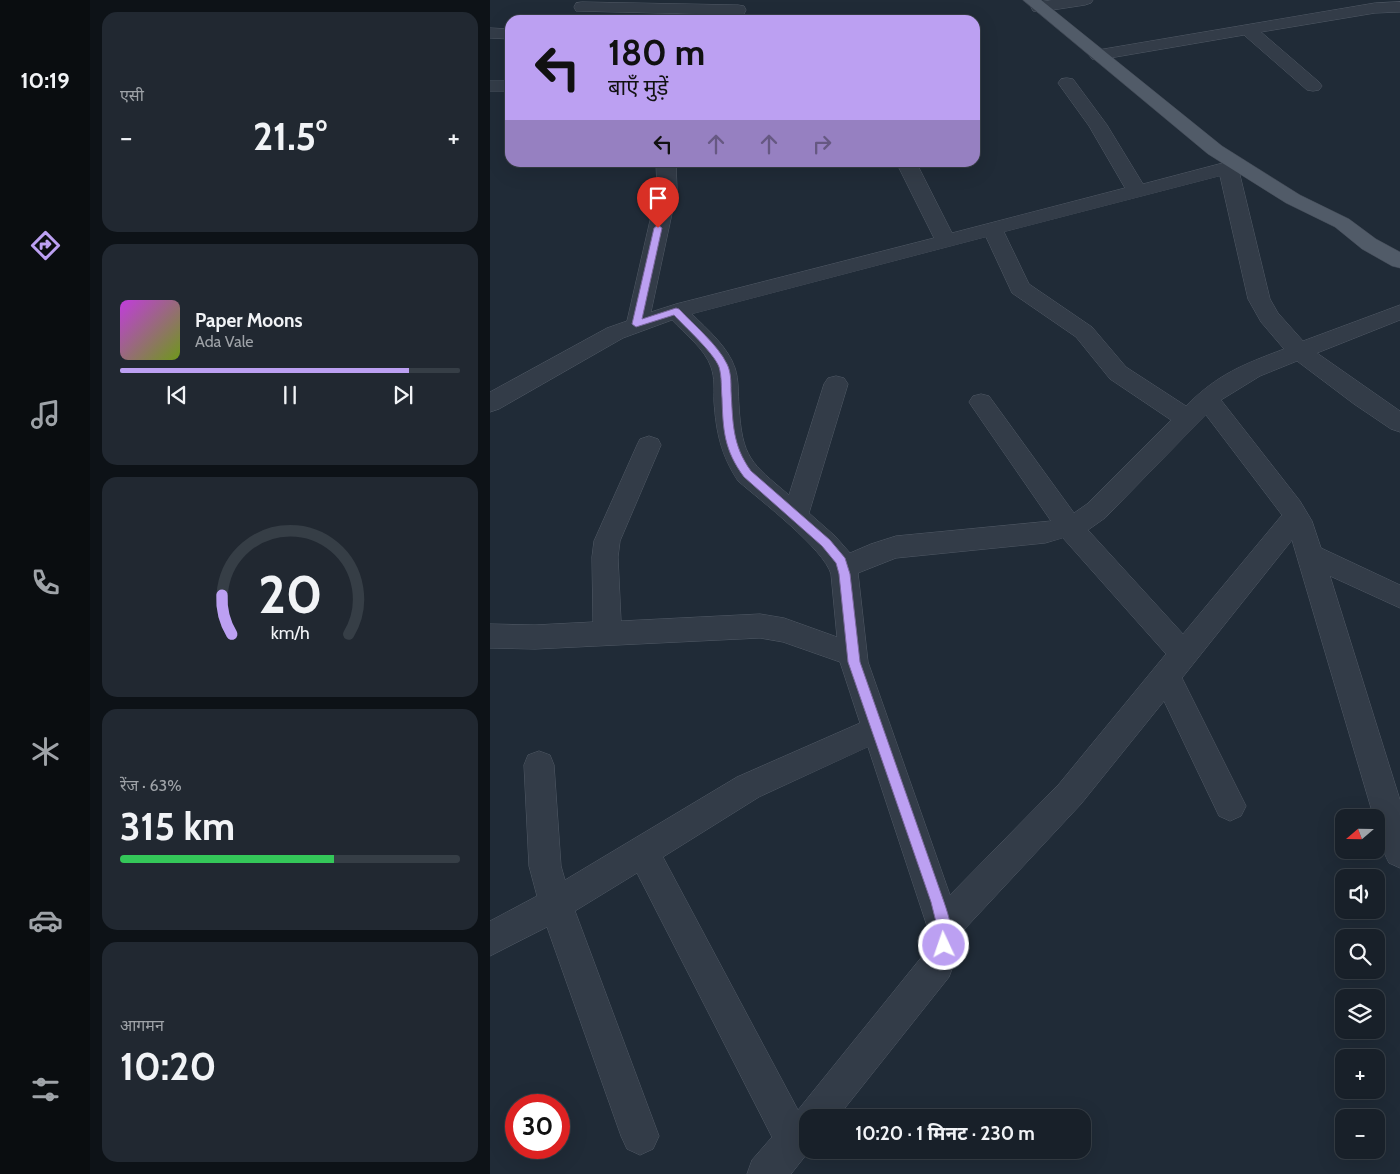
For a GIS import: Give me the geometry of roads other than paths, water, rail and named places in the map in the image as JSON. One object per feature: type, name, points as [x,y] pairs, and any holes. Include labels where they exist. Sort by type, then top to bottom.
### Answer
[{"type":"main road","points":[[1035,4],[1216,150],[1233,166],[1342,223],[1369,244],[1400,261]]},
{"type":"main road","points":[[1342,223],[1379,232],[1400,240]]},
{"type":"street","points":[[1035,4],[1085,0]]},
{"type":"street","points":[[1098,55],[1389,5]]},
{"type":"street","points":[[582,7],[738,10]]},
{"type":"street","points":[[1248,30],[1313,86]]},
{"type":"street","points":[[490,33],[505,34]]},
{"type":"street","points":[[1067,83],[1098,125],[1137,191]]},
{"type":"street","points":[[490,86],[505,86]]},
{"type":"street","points":[[490,404],[615,333],[676,311],[1233,166],[1258,299],[1268,316],[1298,351],[1400,423]]},
{"type":"street","points":[[636,324],[667,190],[666,167]]},
{"type":"street","points":[[909,167],[946,241]]},
{"type":"street","points":[[992,229],[1020,288],[1084,332],[1118,373],[1188,419]]},
{"type":"street","points":[[676,311],[718,357],[723,366],[728,432],[732,449],[739,463],[748,474],[834,551],[841,561],[852,654],[944,926],[944,945],[937,965],[820,1109]]},
{"type":"street","points":[[843,568],[896,547],[1045,533],[1079,523],[1096,511],[1208,399],[1231,381],[1298,351],[1400,312]]},
{"type":"street","points":[[795,516],[836,384]]},
{"type":"street","points":[[1208,399],[1296,516],[1310,555],[1400,852]]},
{"type":"street","points":[[981,402],[1069,527],[1175,665],[1230,806]]},
{"type":"street","points":[[607,632],[605,557],[607,541],[649,445]]},
{"type":"street","points":[[944,926],[1070,794],[1296,516]]},
{"type":"street","points":[[1310,555],[1400,597]]},
{"type":"street","points":[[490,636],[535,636],[760,626],[784,630],[852,654]]},
{"type":"street","points":[[490,939],[556,904],[748,787],[877,729]]},
{"type":"street","points":[[539,765],[545,866],[556,904],[640,1136]]},
{"type":"street","points":[[643,851],[799,1117]]},
{"type":"street","points":[[766,1174],[799,1134]]}]
